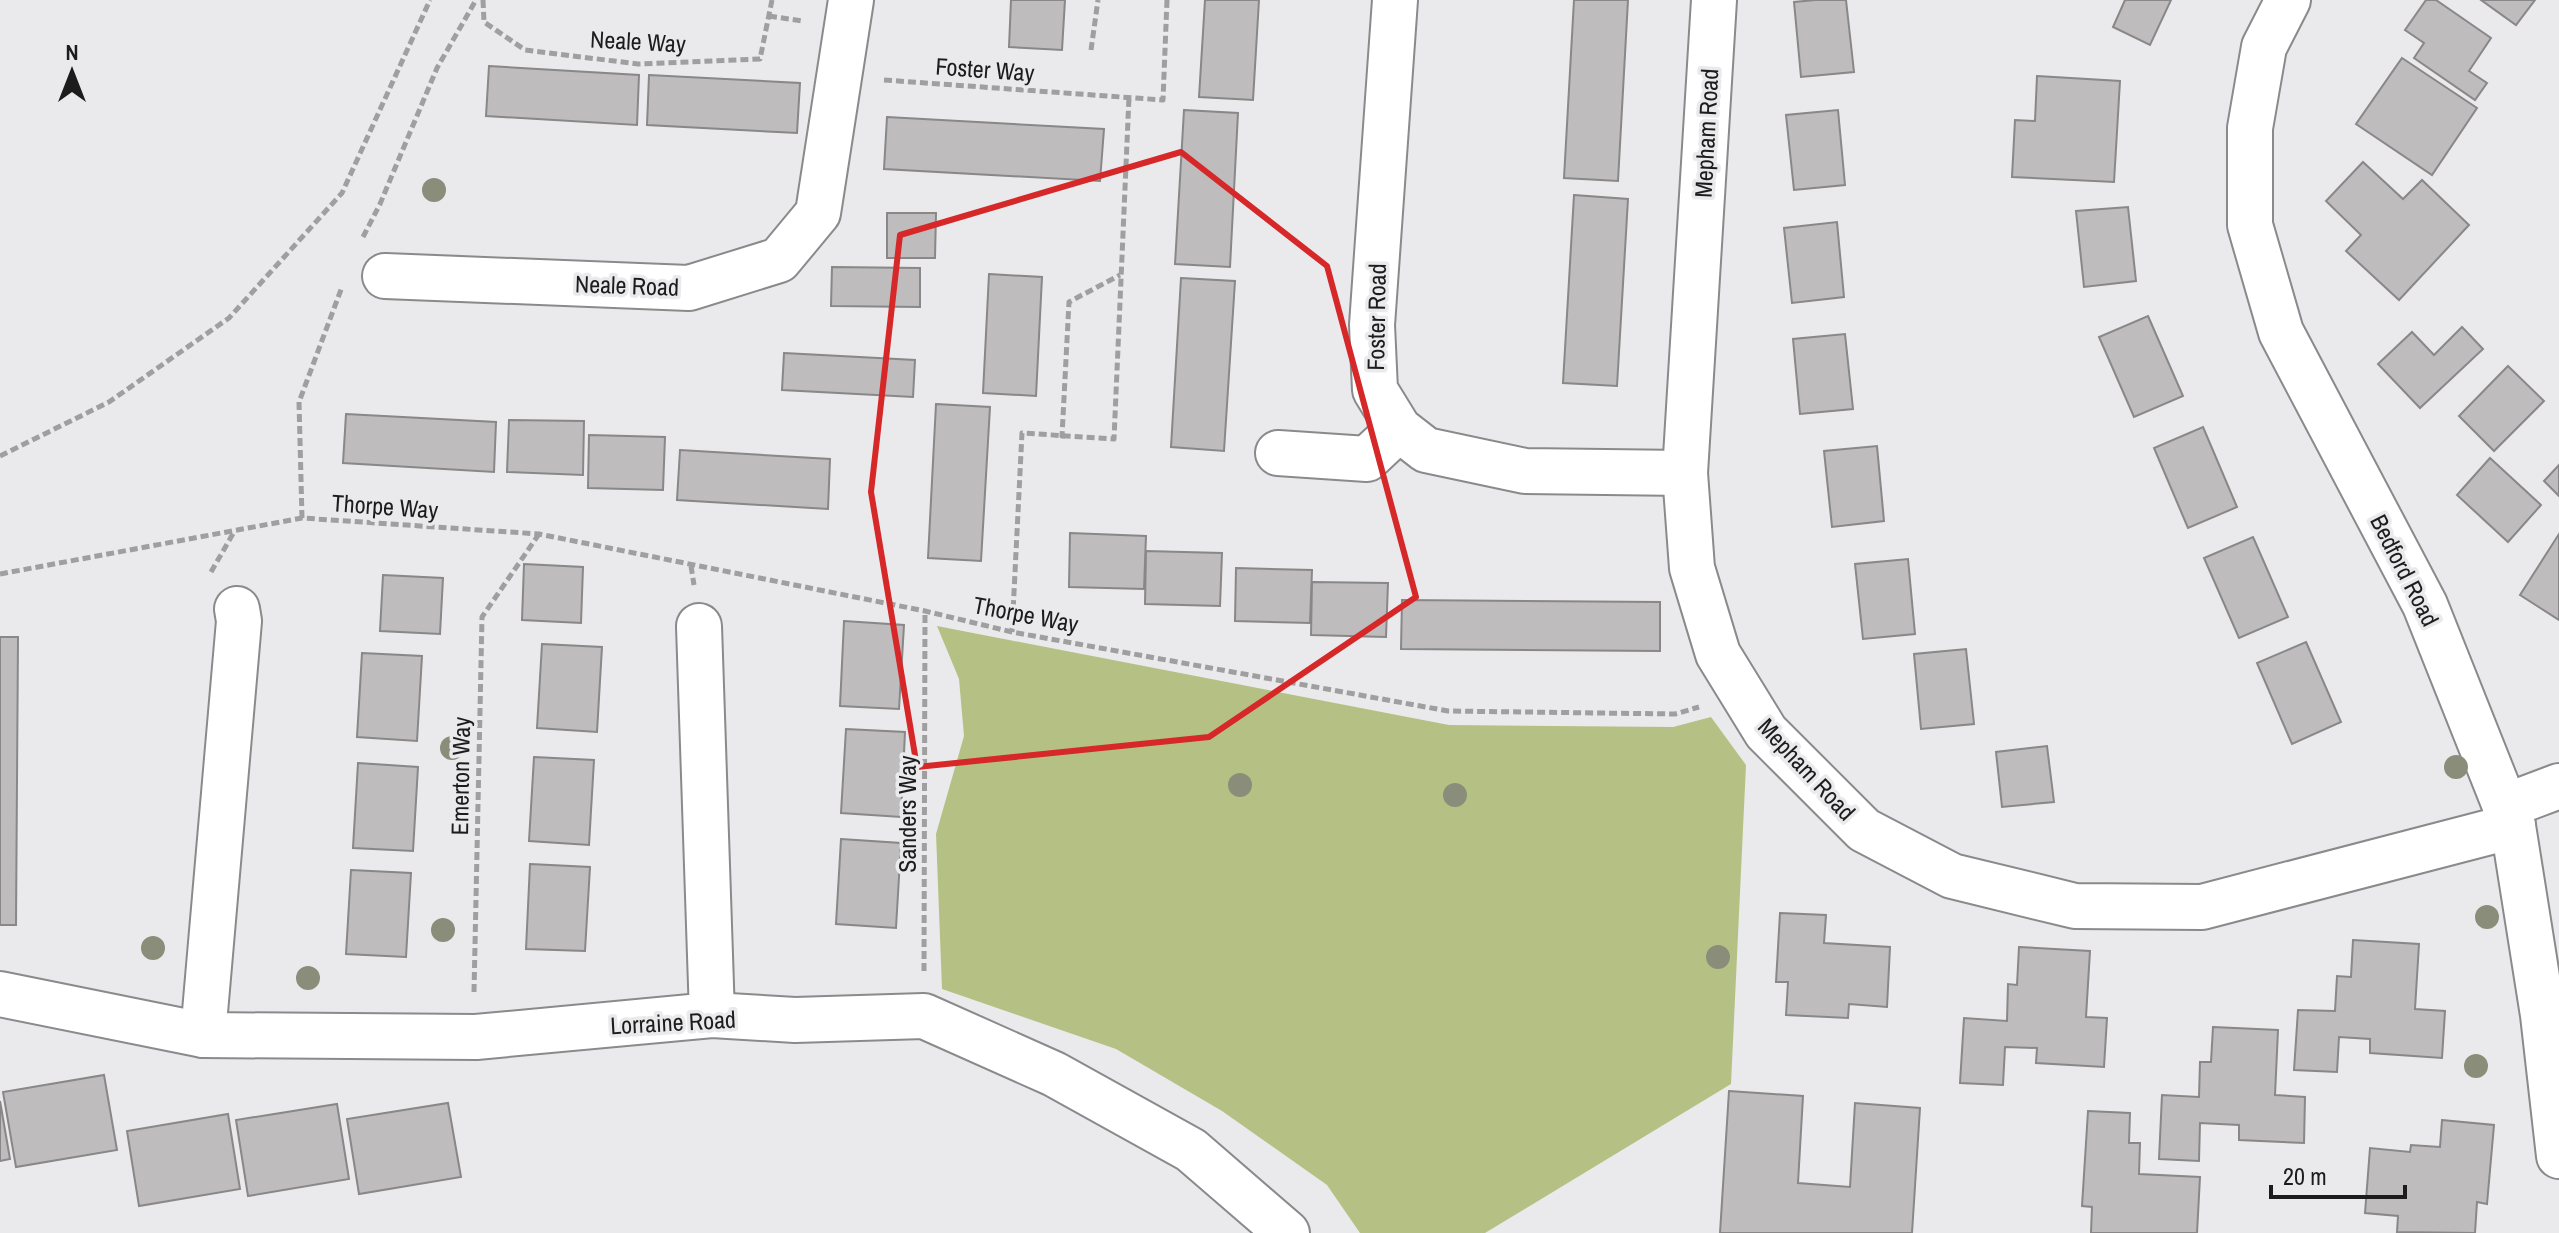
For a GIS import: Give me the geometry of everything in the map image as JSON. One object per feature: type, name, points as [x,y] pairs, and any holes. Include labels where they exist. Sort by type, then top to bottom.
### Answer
[{"type":"street","name":"Neale Road","points":[[385,276],[689,288],[779,260],[818,213],[851,0]]},
{"type":"street","name":"Foster Road","points":[[1395,0],[1372,325],[1375,390],[1399,429],[1426,450],[1525,471],[1685,473]]},
{"type":"street","name":"Mepham Road","points":[[1714,0],[1685,473],[1692,568],[1718,654],[1766,732],[1864,830],[1952,876],[2075,906],[2202,907],[2510,816],[2559,786]]},
{"type":"street","name":"Bedford Road","points":[[2288,0],[2264,47],[2252,114],[2250,225],[2281,332],[2425,605],[2510,816],[2551,1014],[2559,1156]]},
{"type":"street","points":[[1278,453],[1367,459],[1399,429]]},
{"type":"street","points":[[203,1035],[239,621],[237,609]]},
{"type":"street","points":[[699,626],[712,1015]]},
{"type":"street","name":"Lorraine Road","points":[[0,994],[203,1035],[473,1037],[712,1015],[795,1020],[924,1016],[1054,1074],[1191,1150],[1287,1233]]},
{"type":"path","points":[[0,456],[109,402],[229,318],[342,193],[430,0]]},
{"type":"path","name":"Neale Way","points":[[483,0],[484,22],[525,50],[638,64],[760,59],[772,0]]},
{"type":"path","points":[[1091,50],[1098,0]]},
{"type":"path","name":"Foster Way","points":[[839,76],[1163,100],[1167,0]]},
{"type":"path","points":[[1114,439],[1129,97]]},
{"type":"path","points":[[1114,439],[1062,436],[1069,302],[1120,275]]},
{"type":"path","points":[[1012,632],[1022,433],[1114,439]]},
{"type":"path","name":"Thorpe Way","points":[[0,574],[302,518],[539,534],[925,611],[1012,632],[1448,711],[1675,714],[1742,693]]},
{"type":"path","name":"Emerton Way","points":[[473,1037],[482,617],[539,534]]},
{"type":"path","name":"Sanders Way","points":[[924,1016],[925,611]]},
{"type":"highlighted area","points":[[1181,152],[1327,266],[1416,597],[1209,737],[917,767],[871,492],[900,235]]},
{"type":"green space","points":[[937,626],[1449,725],[1673,727],[1711,717],[1746,765],[1731,1084],[1485,1233],[1360,1233],[1327,1185],[1222,1111],[1116,1049],[942,989],[936,834],[964,736],[959,679]]},
{"type":"building","points":[[1011,0],[1065,0],[1062,50],[1009,47]]},
{"type":"building","points":[[1205,0],[1259,0],[1253,100],[1199,97]]},
{"type":"building","points":[[1574,0],[1628,0],[1618,181],[1564,178]]},
{"type":"building","points":[[1846,0],[1854,72],[1801,77],[1794,2]]},
{"type":"building","points":[[2125,0],[2171,0],[2150,45],[2113,27]]},
{"type":"building","points":[[2426,0],[2436,0],[2491,38],[2469,71],[2487,83],[2475,100],[2414,58],[2424,43],[2405,30]]},
{"type":"building","points":[[2481,0],[2535,0],[2516,25]]},
{"type":"building","points":[[2402,58],[2477,108],[2432,175],[2356,124]]},
{"type":"building","points":[[489,66],[639,75],[637,125],[486,116]]},
{"type":"building","points":[[649,75],[800,83],[797,133],[647,125]]},
{"type":"building","points":[[2037,76],[2120,81],[2114,182],[2012,177],[2015,120],[2035,121]]},
{"type":"building","points":[[1184,110],[1238,113],[1230,267],[1175,264]]},
{"type":"building","points":[[1838,110],[1845,185],[1794,190],[1786,115]]},
{"type":"building","points":[[887,117],[1104,129],[1100,181],[884,169]]},
{"type":"building","points":[[2363,162],[2403,199],[2422,180],[2469,225],[2399,300],[2346,251],[2361,235],[2326,201]]},
{"type":"building","points":[[1574,195],[1628,199],[1617,386],[1563,383]]},
{"type":"building","points":[[2128,207],[2136,281],[2084,287],[2076,211]]},
{"type":"building","points":[[887,213],[936,213],[935,258],[887,258]]},
{"type":"building","points":[[1837,222],[1844,297],[1792,303],[1784,228]]},
{"type":"building","points":[[832,267],[920,268],[920,307],[831,306]]},
{"type":"building","points":[[989,274],[1042,277],[1036,396],[983,393]]},
{"type":"building","points":[[1181,278],[1235,281],[1224,451],[1171,447]]},
{"type":"building","points":[[2148,316],[2183,396],[2134,417],[2099,337]]},
{"type":"building","points":[[2462,327],[2483,349],[2420,408],[2378,364],[2412,332],[2434,355]]},
{"type":"building","points":[[1845,334],[1853,409],[1800,414],[1793,339]]},
{"type":"building","points":[[784,353],[915,360],[913,397],[782,390]]},
{"type":"building","points":[[2508,366],[2544,401],[2494,451],[2459,416]]},
{"type":"building","points":[[936,404],[990,407],[981,561],[928,558]]},
{"type":"building","points":[[346,414],[496,422],[494,472],[343,463]]},
{"type":"building","points":[[509,420],[584,421],[583,475],[507,472]]},
{"type":"building","points":[[2203,427],[2237,507],[2188,528],[2154,448]]},
{"type":"building","points":[[589,435],[665,437],[663,490],[588,488]]},
{"type":"building","points":[[1877,446],[1884,521],[1832,527],[1824,451]]},
{"type":"building","points":[[680,450],[830,459],[828,509],[677,500]]},
{"type":"building","points":[[2490,458],[2541,505],[2508,542],[2457,495]]},
{"type":"building","points":[[2559,465],[2559,496],[2544,481]]},
{"type":"building","points":[[1070,533],[1146,536],[1144,589],[1069,587]]},
{"type":"building","points":[[2559,534],[2559,620],[2520,595]]},
{"type":"building","points":[[2253,537],[2288,617],[2239,638],[2204,558]]},
{"type":"building","points":[[1146,551],[1222,553],[1220,606],[1145,604]]},
{"type":"building","points":[[1908,559],[1915,634],[1863,639],[1855,564]]},
{"type":"building","points":[[524,564],[583,567],[581,623],[522,620]]},
{"type":"building","points":[[1236,568],[1312,570],[1310,623],[1235,621]]},
{"type":"building","points":[[383,575],[443,578],[440,634],[380,631]]},
{"type":"building","points":[[1312,582],[1388,583],[1386,637],[1311,635]]},
{"type":"building","points":[[1402,600],[1660,602],[1660,651],[1401,649]]},
{"type":"building","points":[[844,621],[904,625],[899,709],[840,706]]},
{"type":"building","points":[[0,637],[18,637],[16,925],[0,925]]},
{"type":"building","points":[[2306,642],[2341,722],[2292,744],[2257,663]]},
{"type":"building","points":[[542,644],[602,647],[597,732],[537,728]]},
{"type":"building","points":[[1966,649],[1974,724],[1921,729],[1914,654]]},
{"type":"building","points":[[362,653],[422,656],[417,741],[357,737]]},
{"type":"building","points":[[846,729],[905,732],[901,817],[841,813]]},
{"type":"building","points":[[2047,746],[2054,802],[2002,807],[1996,752]]},
{"type":"building","points":[[534,757],[594,760],[589,845],[529,841]]},
{"type":"building","points":[[358,763],[418,767],[413,851],[353,848]]},
{"type":"building","points":[[841,839],[901,843],[896,928],[836,924]]},
{"type":"building","points":[[530,864],[590,867],[585,951],[526,949]]},
{"type":"building","points":[[351,870],[411,873],[406,957],[346,954]]},
{"type":"building","points":[[1780,913],[1826,915],[1824,943],[1890,947],[1887,1007],[1849,1004],[1848,1018],[1786,1015],[1788,982],[1776,982]]},
{"type":"building","points":[[2353,940],[2419,944],[2415,1009],[2445,1011],[2442,1058],[2370,1053],[2370,1039],[2339,1037],[2337,1072],[2294,1070],[2298,1010],[2335,1011],[2337,976],[2351,977]]},
{"type":"building","points":[[2019,947],[2090,951],[2086,1017],[2107,1018],[2104,1067],[2036,1063],[2037,1048],[2005,1047],[2003,1085],[1960,1083],[1964,1018],[2007,1021],[2008,984],[2017,985]]},
{"type":"building","points":[[2213,1027],[2278,1030],[2275,1095],[2305,1097],[2304,1143],[2239,1140],[2239,1125],[2200,1123],[2199,1161],[2159,1159],[2162,1095],[2199,1097],[2200,1062],[2211,1062]]},
{"type":"building","points":[[104,1075],[117,1150],[16,1167],[3,1092]]},
{"type":"building","points":[[1729,1091],[1803,1096],[1798,1183],[1850,1187],[1855,1103],[1920,1108],[1912,1233],[1720,1233]]},
{"type":"building","points":[[0,1101],[10,1159],[0,1161]]},
{"type":"building","points":[[448,1103],[461,1177],[359,1194],[347,1119]]},
{"type":"building","points":[[337,1104],[349,1179],[248,1196],[236,1120]]},
{"type":"building","points":[[2088,1111],[2130,1113],[2129,1143],[2140,1143],[2139,1174],[2200,1177],[2197,1233],[2091,1233],[2092,1207],[2082,1206]]},
{"type":"building","points":[[228,1114],[240,1189],[139,1206],[127,1131]]},
{"type":"building","points":[[2442,1120],[2494,1125],[2487,1204],[2477,1202],[2475,1233],[2397,1232],[2398,1216],[2365,1213],[2370,1148],[2410,1152],[2411,1145],[2440,1147]]}]
